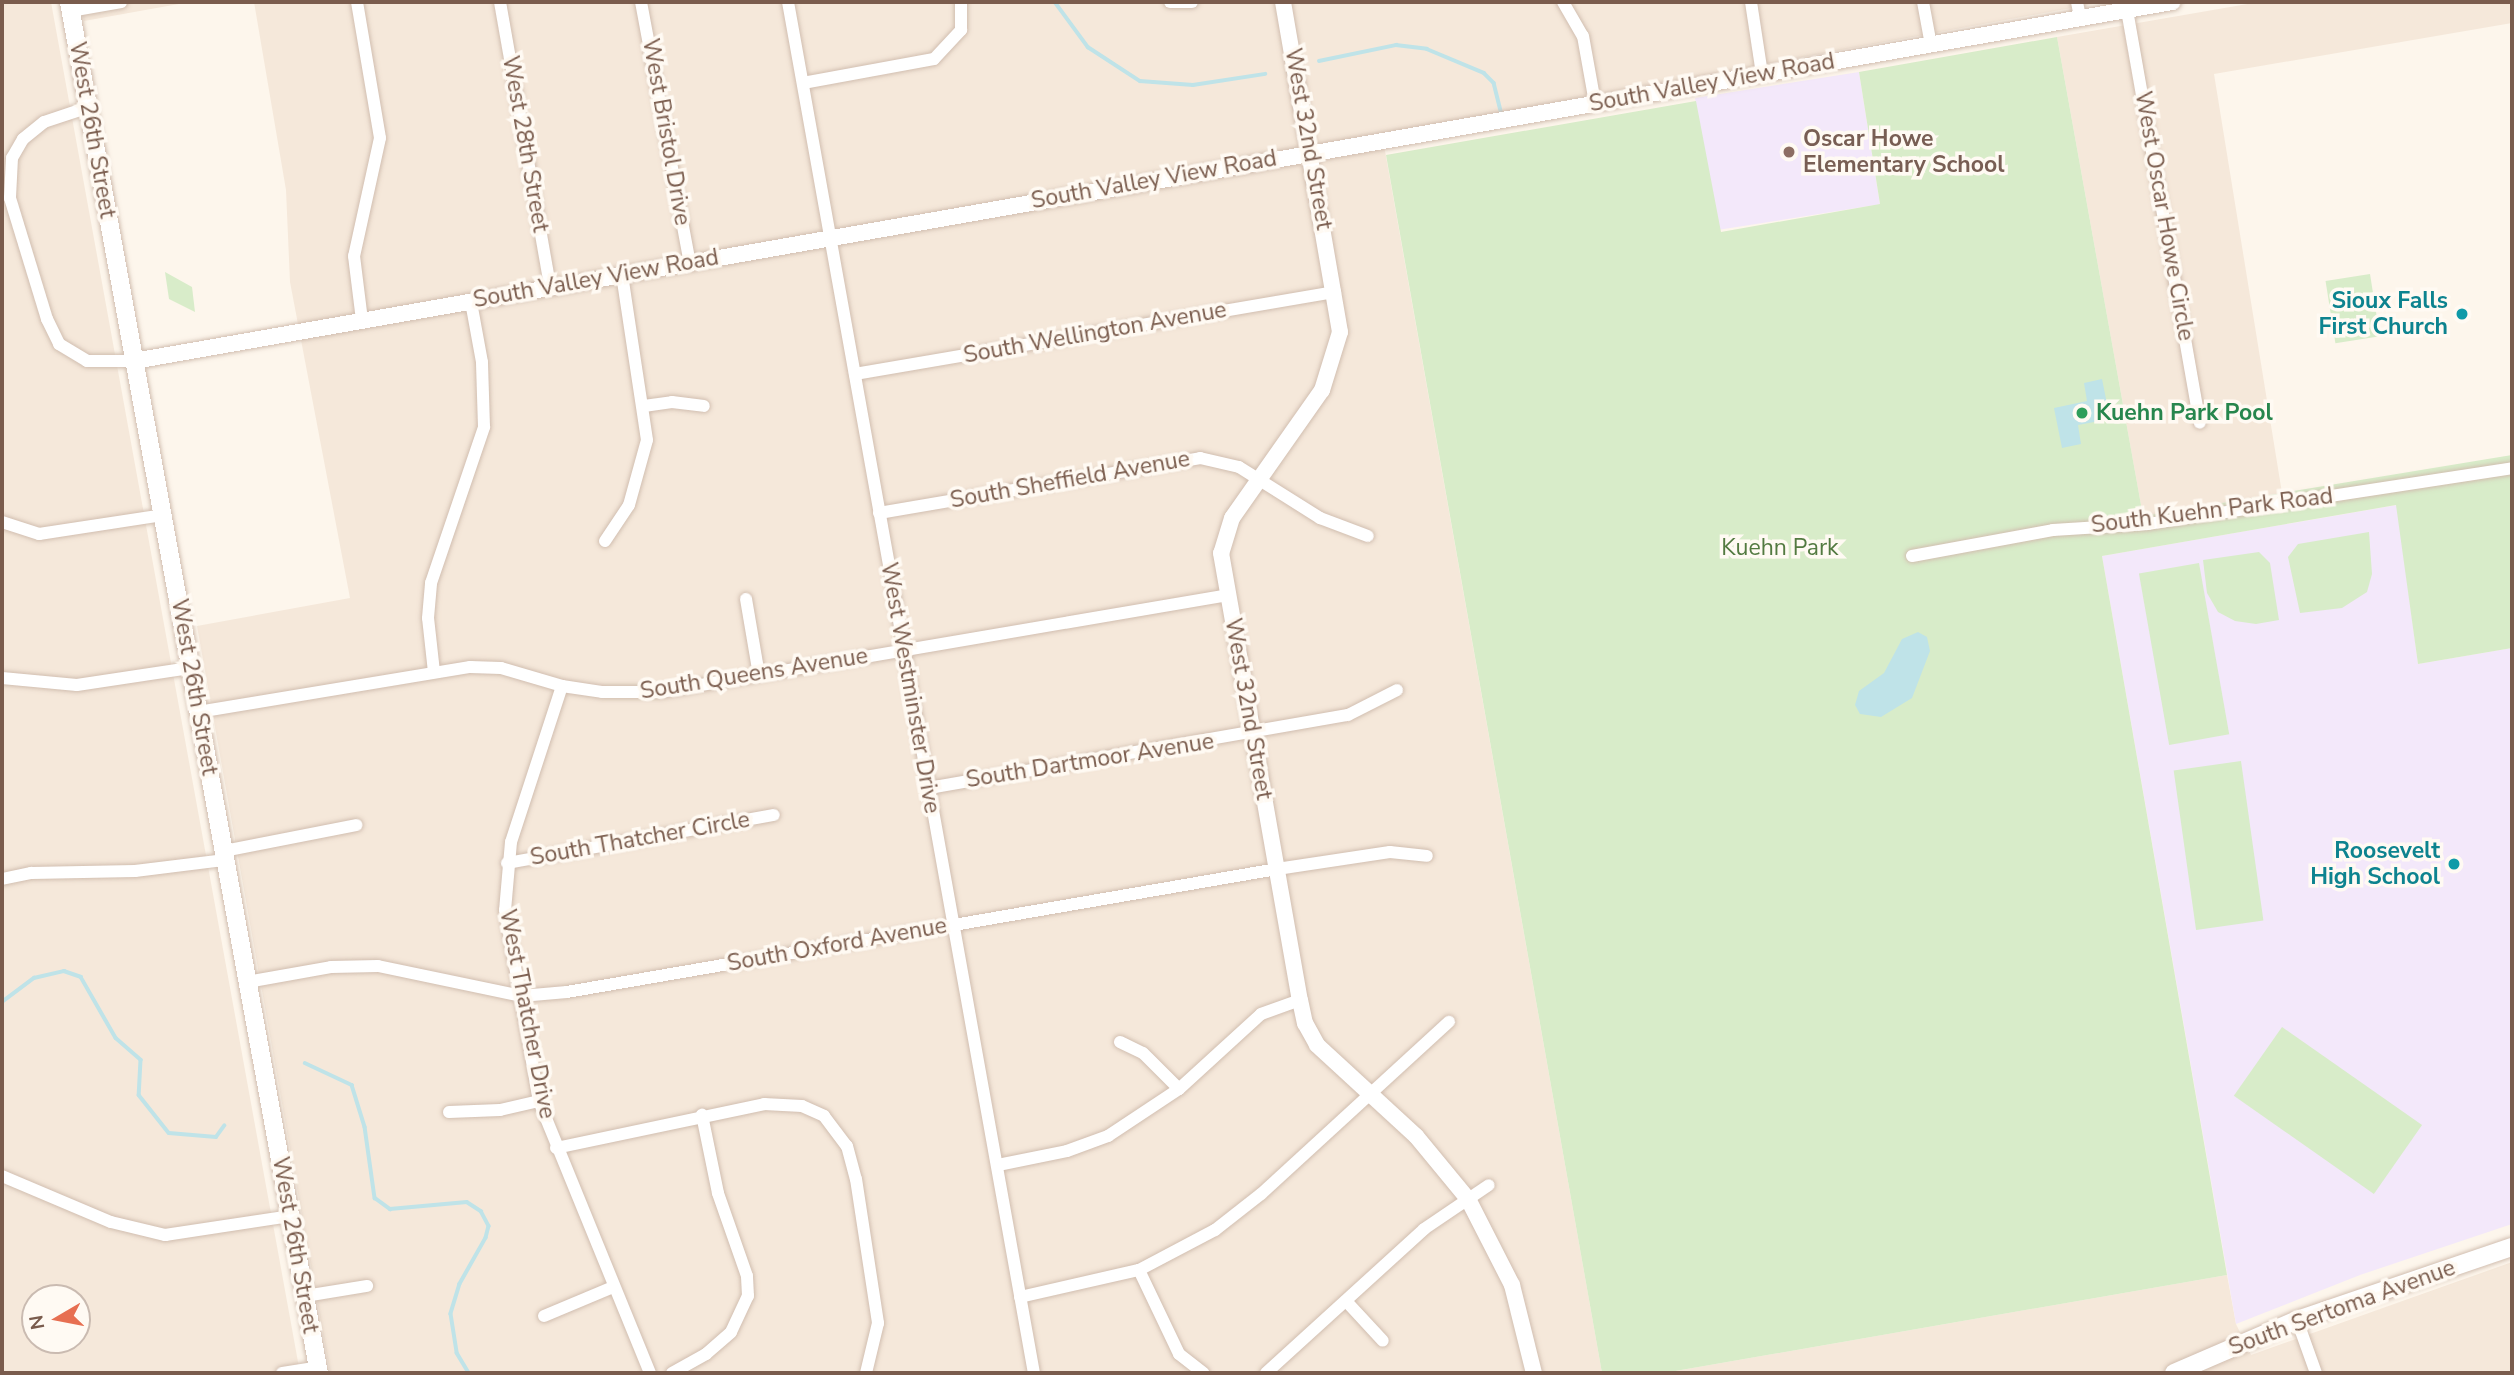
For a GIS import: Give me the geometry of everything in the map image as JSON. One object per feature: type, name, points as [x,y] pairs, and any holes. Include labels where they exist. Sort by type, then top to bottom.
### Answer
[{"type":"main road","name":"West 26th Street","points":[[70,6],[318,1370]]},
{"type":"main road","name":"South Sertoma Avenue","points":[[2174,1373],[2297,1320],[2512,1247]]},
{"type":"street","points":[[70,6],[121,2]]},
{"type":"street","points":[[357,2],[380,138],[354,256],[362,320]]},
{"type":"street","name":"West 28th Street","points":[[500,2],[550,287]]},
{"type":"street","name":"West Bristol Drive","points":[[642,2],[690,263]]},
{"type":"street","name":"West Westminster Drive","points":[[788,2],[1034,1373]]},
{"type":"street","points":[[803,83],[934,59],[961,30],[961,2]]},
{"type":"street","points":[[1170,2],[1192,2]]},
{"type":"street","name":"West 32nd Street","points":[[1283,2],[1340,332],[1334,362],[1322,390],[1257,478],[1225,533],[1221,553],[1300,1000],[1305,1023],[1317,1045],[1416,1136],[1468,1199],[1512,1285],[1534,1373]]},
{"type":"street","points":[[1563,2],[1583,36],[1595,103]]},
{"type":"street","points":[[1751,2],[1762,74]]},
{"type":"street","points":[[1923,2],[1931,45]]},
{"type":"street","name":"South Valley View Road","points":[[134,361],[1931,45],[2079,10],[2127,10],[2174,2]]},
{"type":"street","name":"West Oscar Howe Circle","points":[[2127,10],[2200,423]]},
{"type":"street","points":[[89,107],[44,122],[23,139],[12,158],[10,198],[47,318],[60,344],[87,361],[134,361]]},
{"type":"street","points":[[605,541],[622,521],[639,479],[647,440],[644,406],[622,275]]},
{"type":"street","name":"South Wellington Avenue","points":[[855,374],[1335,292]]},
{"type":"street","points":[[434,672],[428,618],[432,583],[484,427],[482,362],[471,302]]},
{"type":"street","points":[[644,406],[672,402],[704,406]]},
{"type":"street","name":"South Sheffield Avenue","points":[[879,513],[1185,459],[1224,462],[1257,478],[1320,518],[1368,536]]},
{"type":"street","name":"South Kuehn Park Road","points":[[1912,556],[2053,530],[2148,524],[2512,468]]},
{"type":"street","points":[[2,522],[39,534],[163,515]]},
{"type":"street","name":"South Queens Avenue","points":[[198,712],[434,672],[502,668],[562,686],[660,692],[1228,596]]},
{"type":"street","points":[[746,599],[759,675]]},
{"type":"street","points":[[2,678],[77,685],[190,668]]},
{"type":"street","name":"West Thatcher Drive","points":[[562,686],[507,863],[505,910],[539,1101],[650,1373]]},
{"type":"street","name":"South Dartmoor Avenue","points":[[929,788],[1252,734],[1348,715],[1397,690]]},
{"type":"street","name":"South Thatcher Circle","points":[[507,863],[774,815]]},
{"type":"street","points":[[2,879],[31,873],[135,871],[225,856],[356,825]]},
{"type":"street","name":"South Oxford Avenue","points":[[247,982],[331,967],[378,966],[521,996],[566,992],[1277,869],[1390,852],[1427,856]]},
{"type":"street","points":[[998,1165],[1085,1146],[1136,1120],[1179,1089],[1261,1014],[1300,1000]]},
{"type":"street","points":[[1020,1297],[1139,1270],[1196,1242],[1236,1215],[1370,1096],[1449,1021]]},
{"type":"street","points":[[1121,1042],[1143,1053],[1179,1089]]},
{"type":"street","points":[[449,1112],[500,1110],[539,1101]]},
{"type":"street","points":[[556,1148],[702,1115],[787,1103],[824,1116],[839,1134],[856,1179],[876,1298],[875,1342],[866,1373]]},
{"type":"street","points":[[672,1373],[706,1354],[731,1332],[748,1296],[747,1276],[718,1193],[702,1115]]},
{"type":"street","points":[[2,1177],[111,1223],[165,1235],[290,1216]]},
{"type":"street","points":[[1266,1373],[1424,1229],[1489,1185]]},
{"type":"street","points":[[1139,1270],[1179,1354],[1203,1373]]},
{"type":"street","points":[[305,1296],[367,1286]]},
{"type":"street","points":[[544,1316],[613,1286]]},
{"type":"street","points":[[1346,1301],[1383,1341]]},
{"type":"street","points":[[2297,1320],[2316,1373]]},
{"type":"street","points":[[282,1373],[318,1370]]},
{"type":"shaded area","points":[[2,2],[51,2],[300,1373],[2,1373]]},
{"type":"shaded area","points":[[80,2],[190,2],[84,21]]},
{"type":"shaded area","points":[[254,2],[2104,2],[1382,134],[1602,1373],[330,1373],[197,626],[350,598],[290,282],[286,190]]},
{"type":"shaded area","points":[[2259,2],[2512,2],[2512,23],[2214,74],[2282,493],[2143,516],[2057,37]]},
{"type":"shaded area","name":"Oscar Howe Elementary School","points":[[1859,72],[1880,204],[1716,230],[1695,98]]},
{"type":"shaded area","name":"Roosevelt High School","points":[[2397,505],[2418,664],[2512,648],[2512,1224],[2360,1275],[2236,1324],[2102,556]]},
{"type":"shaded area","points":[[2512,1262],[2512,1373],[1664,1373],[2227,1275],[2236,1324],[2251,1355]]},
{"type":"green space","name":"Kuehn Park","points":[[2057,37],[2143,516],[2512,455],[2512,648],[2418,664],[2396,505],[2102,556],[2227,1275],[1664,1373],[1602,1373],[1386,155],[1696,101],[1721,232],[1880,204],[1859,72]]},
{"type":"green space","points":[[165,272],[192,287],[195,312],[169,299]]},
{"type":"green space","points":[[2370,274],[2380,336],[2335,343],[2326,281]]},
{"type":"green space","points":[[2369,532],[2372,574],[2367,592],[2342,608],[2300,613],[2288,557],[2298,544]]},
{"type":"green space","points":[[2259,552],[2270,563],[2279,620],[2256,624],[2235,621],[2218,612],[2207,593],[2203,560]]},
{"type":"green space","points":[[2199,563],[2229,734],[2169,745],[2139,574]]},
{"type":"green space","points":[[2241,761],[2263,920],[2196,930],[2174,770]]},
{"type":"green space","points":[[2282,1027],[2422,1125],[2374,1194],[2234,1096]]},
{"type":"water","name":"Kuehn Park Pool","points":[[2102,379],[2110,419],[2078,425],[2081,444],[2062,448],[2054,408],[2087,401],[2084,383]]},
{"type":"water","points":[[1918,632],[1927,637],[1930,651],[1912,698],[1881,717],[1860,714],[1855,705],[1859,691],[1884,673],[1902,639]]},
{"type":"waterway","points":[[1055,2],[1088,47],[1140,81],[1193,85],[1265,74]]},
{"type":"waterway","points":[[1319,61],[1396,45],[1427,49],[1484,73],[1494,83],[1502,114]]},
{"type":"waterway","points":[[2,1002],[34,978],[64,971],[81,977],[116,1038],[141,1060],[139,1095],[169,1133],[216,1137],[224,1126]]},
{"type":"waterway","points":[[305,1063],[352,1085],[365,1127],[375,1198],[390,1209],[467,1202],[481,1211],[489,1226],[486,1238],[460,1284],[451,1314],[457,1353],[469,1373]]},
{"type":"place","name":"Oscar Howe Elementary School","points":[[1789,152]]},
{"type":"place","name":"Sioux Falls First Church","points":[[2462,314]]},
{"type":"place","name":"Kuehn Park Pool","points":[[2082,413]]},
{"type":"place","name":"Roosevelt High School","points":[[2454,864]]}]
